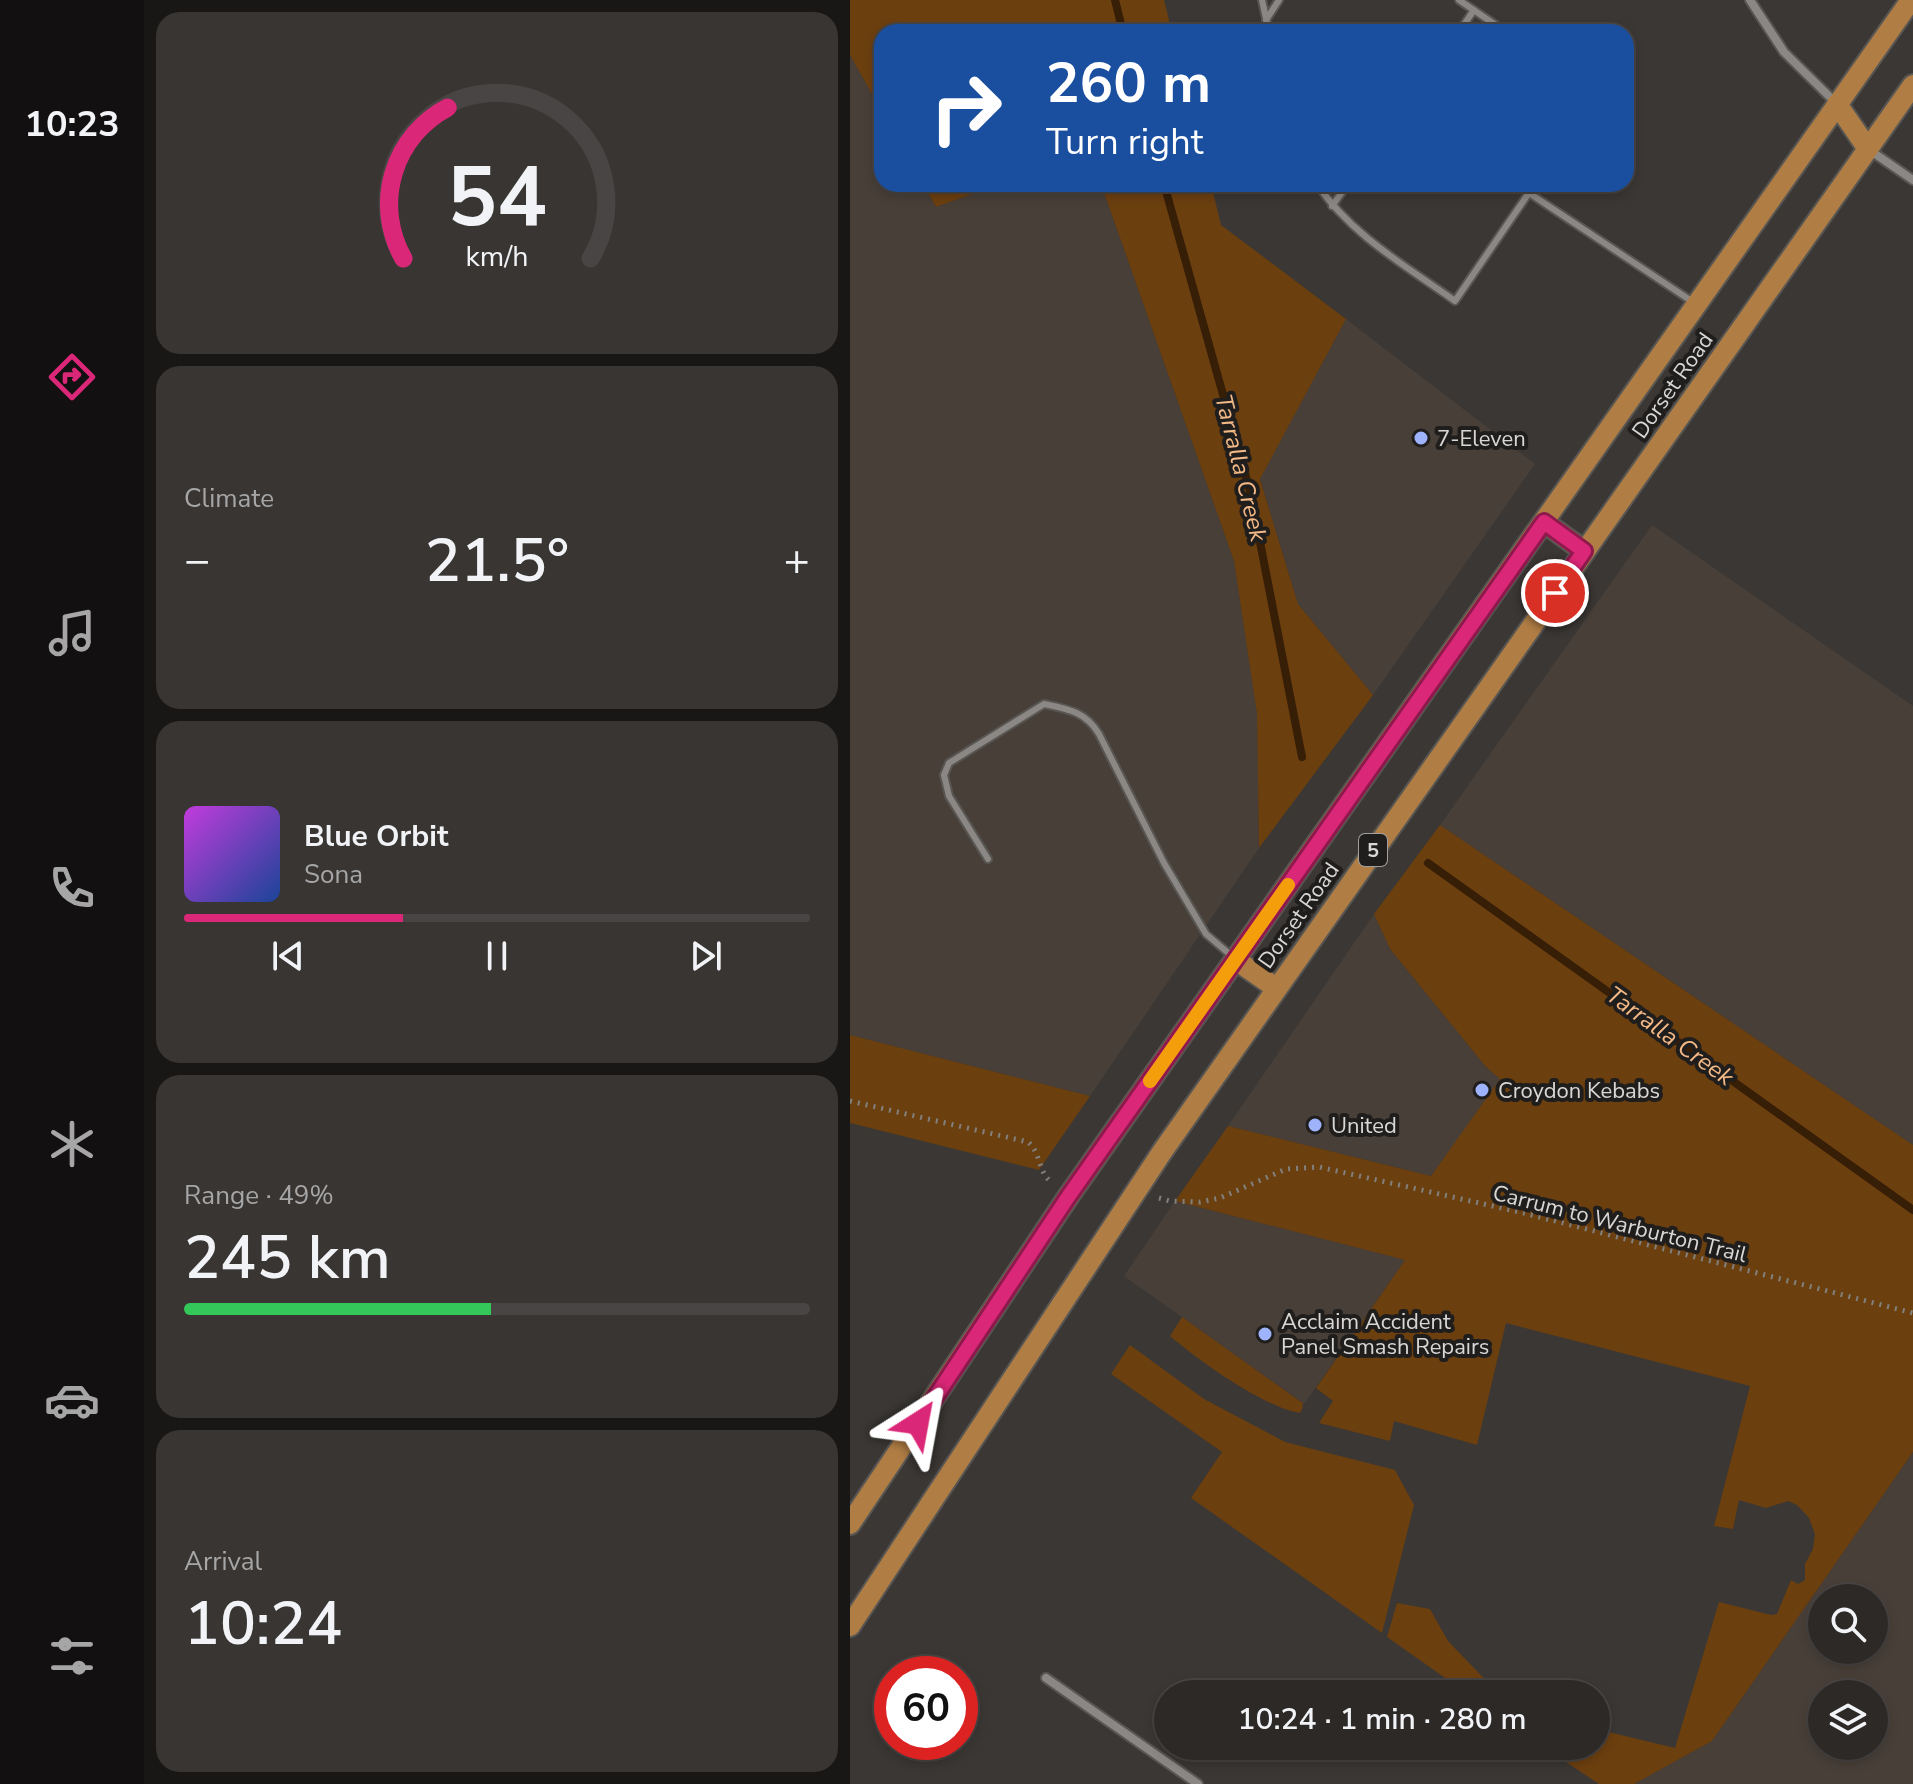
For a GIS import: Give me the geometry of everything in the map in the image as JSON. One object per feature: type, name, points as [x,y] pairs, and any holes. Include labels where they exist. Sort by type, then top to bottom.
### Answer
[{"type":"main road","name":"Dorset Road","points":[[850,1524],[1068,1197],[1911,0]]},
{"type":"main road","name":"Dorset Road","points":[[850,1626],[1162,1152],[1913,85]]},
{"type":"main road","points":[[1837,104],[1868,149]]},
{"type":"main road","points":[[1544,522],[1584,551]]},
{"type":"main road","points":[[1236,960],[1276,988]]},
{"type":"street","points":[[1750,0],[1784,52],[1837,104]]},
{"type":"street","points":[[1868,149],[1913,180]]},
{"type":"street","points":[[1046,1678],[1198,1784]]},
{"type":"lane","points":[[1262,0],[1267,24]]},
{"type":"lane","points":[[1266,20],[1279,0]]},
{"type":"lane","points":[[1459,0],[1494,24]]},
{"type":"lane","points":[[1464,24],[1474,10]]},
{"type":"lane","points":[[1322,192],[1355,230],[1455,301],[1529,193],[1697,305]]},
{"type":"lane","points":[[1332,206],[1342,192]]},
{"type":"lane","points":[[988,859],[949,796],[944,775],[949,763],[1044,704],[1079,713],[1093,725],[1164,863],[1206,934],[1236,960]]},
{"type":"path","points":[[850,1101],[1005,1136]]},
{"type":"path","name":"Carrum to Warburton Trail","points":[[1319,1167],[1524,1213],[1913,1313]]},
{"type":"shaded area","points":[[850,0],[1164,0],[1170,24],[874,24],[874,98],[850,55]]},
{"type":"shaded area","points":[[850,55],[874,98],[874,192],[928,192],[936,207],[978,192],[1104,192],[1234,561],[1257,714],[1259,848],[1090,1096],[850,1035]]},
{"type":"shaded area","points":[[928,192],[978,192],[936,207]]},
{"type":"shaded area","points":[[1104,192],[1213,192],[1221,225],[1346,319],[1260,479],[1298,604],[1373,695],[1259,848],[1257,714],[1234,561]]},
{"type":"shaded area","points":[[1346,319],[1535,464],[1373,695],[1298,604],[1260,478]]},
{"type":"shaded area","points":[[1652,525],[1913,706],[1913,1145],[1440,825]]},
{"type":"shaded area","points":[[1440,825],[1913,1145],[1913,1452],[1821,1584],[1808,1584],[1808,1603],[1712,1741],[1634,1784],[1599,1784],[1563,1760],[1610,1760],[1610,1732],[1675,1748],[1719,1602],[1777,1614],[1791,1580],[1798,1584],[1805,1580],[1805,1564],[1813,1549],[1815,1534],[1809,1518],[1797,1505],[1788,1501],[1766,1508],[1739,1500],[1733,1529],[1714,1526],[1750,1386],[1506,1323],[1477,1445],[1394,1421],[1390,1441],[1319,1423],[1333,1401],[1316,1388],[1405,1260],[1175,1201],[1228,1126],[1431,1176],[1500,1079],[1486,1067],[1390,949],[1374,914]]},
{"type":"shaded area","points":[[1374,914],[1390,949],[1486,1067],[1501,1079],[1431,1176],[1228,1126]]},
{"type":"shaded area","points":[[850,1035],[1090,1096],[1039,1170],[850,1123]]},
{"type":"shaded area","points":[[1175,1201],[1405,1260],[1304,1404],[1124,1276]]},
{"type":"shaded area","points":[[1182,1317],[1304,1404],[1300,1413],[1250,1392],[1182,1346],[1170,1336]]},
{"type":"shaded area","points":[[1130,1345],[1204,1399],[1285,1442],[1395,1470],[1414,1505],[1382,1633],[1191,1498],[1222,1452],[1111,1374]]},
{"type":"shaded area","points":[[1913,1452],[1913,1784],[1634,1784],[1712,1741],[1808,1603],[1808,1664],[1888,1664],[1888,1584],[1821,1584]]},
{"type":"shaded area","points":[[1397,1603],[1430,1609],[1448,1641],[1486,1680],[1448,1680],[1387,1637]]},
{"type":"waterway","name":"Tarralla Creek","points":[[1115,0],[1121,24]]},
{"type":"waterway","name":"Tarralla Creek","points":[[1166,192],[1250,491],[1302,757]]},
{"type":"waterway","name":"Tarralla Creek","points":[[1428,863],[1913,1210]]},
{"type":"slow traffic","points":[[1150,1081],[1288,885]]},
{"type":"place","name":"7-Eleven","points":[[1421,438]]},
{"type":"place","name":"Croydon Kebabs","points":[[1482,1090]]},
{"type":"place","name":"United","points":[[1315,1125]]},
{"type":"place","name":"Acclaim Accident Panel Smash Repairs","points":[[1265,1334]]},
{"type":"route","points":[[918,1423],[1068,1197],[1544,522],[1584,551],[1555,593]]}]
